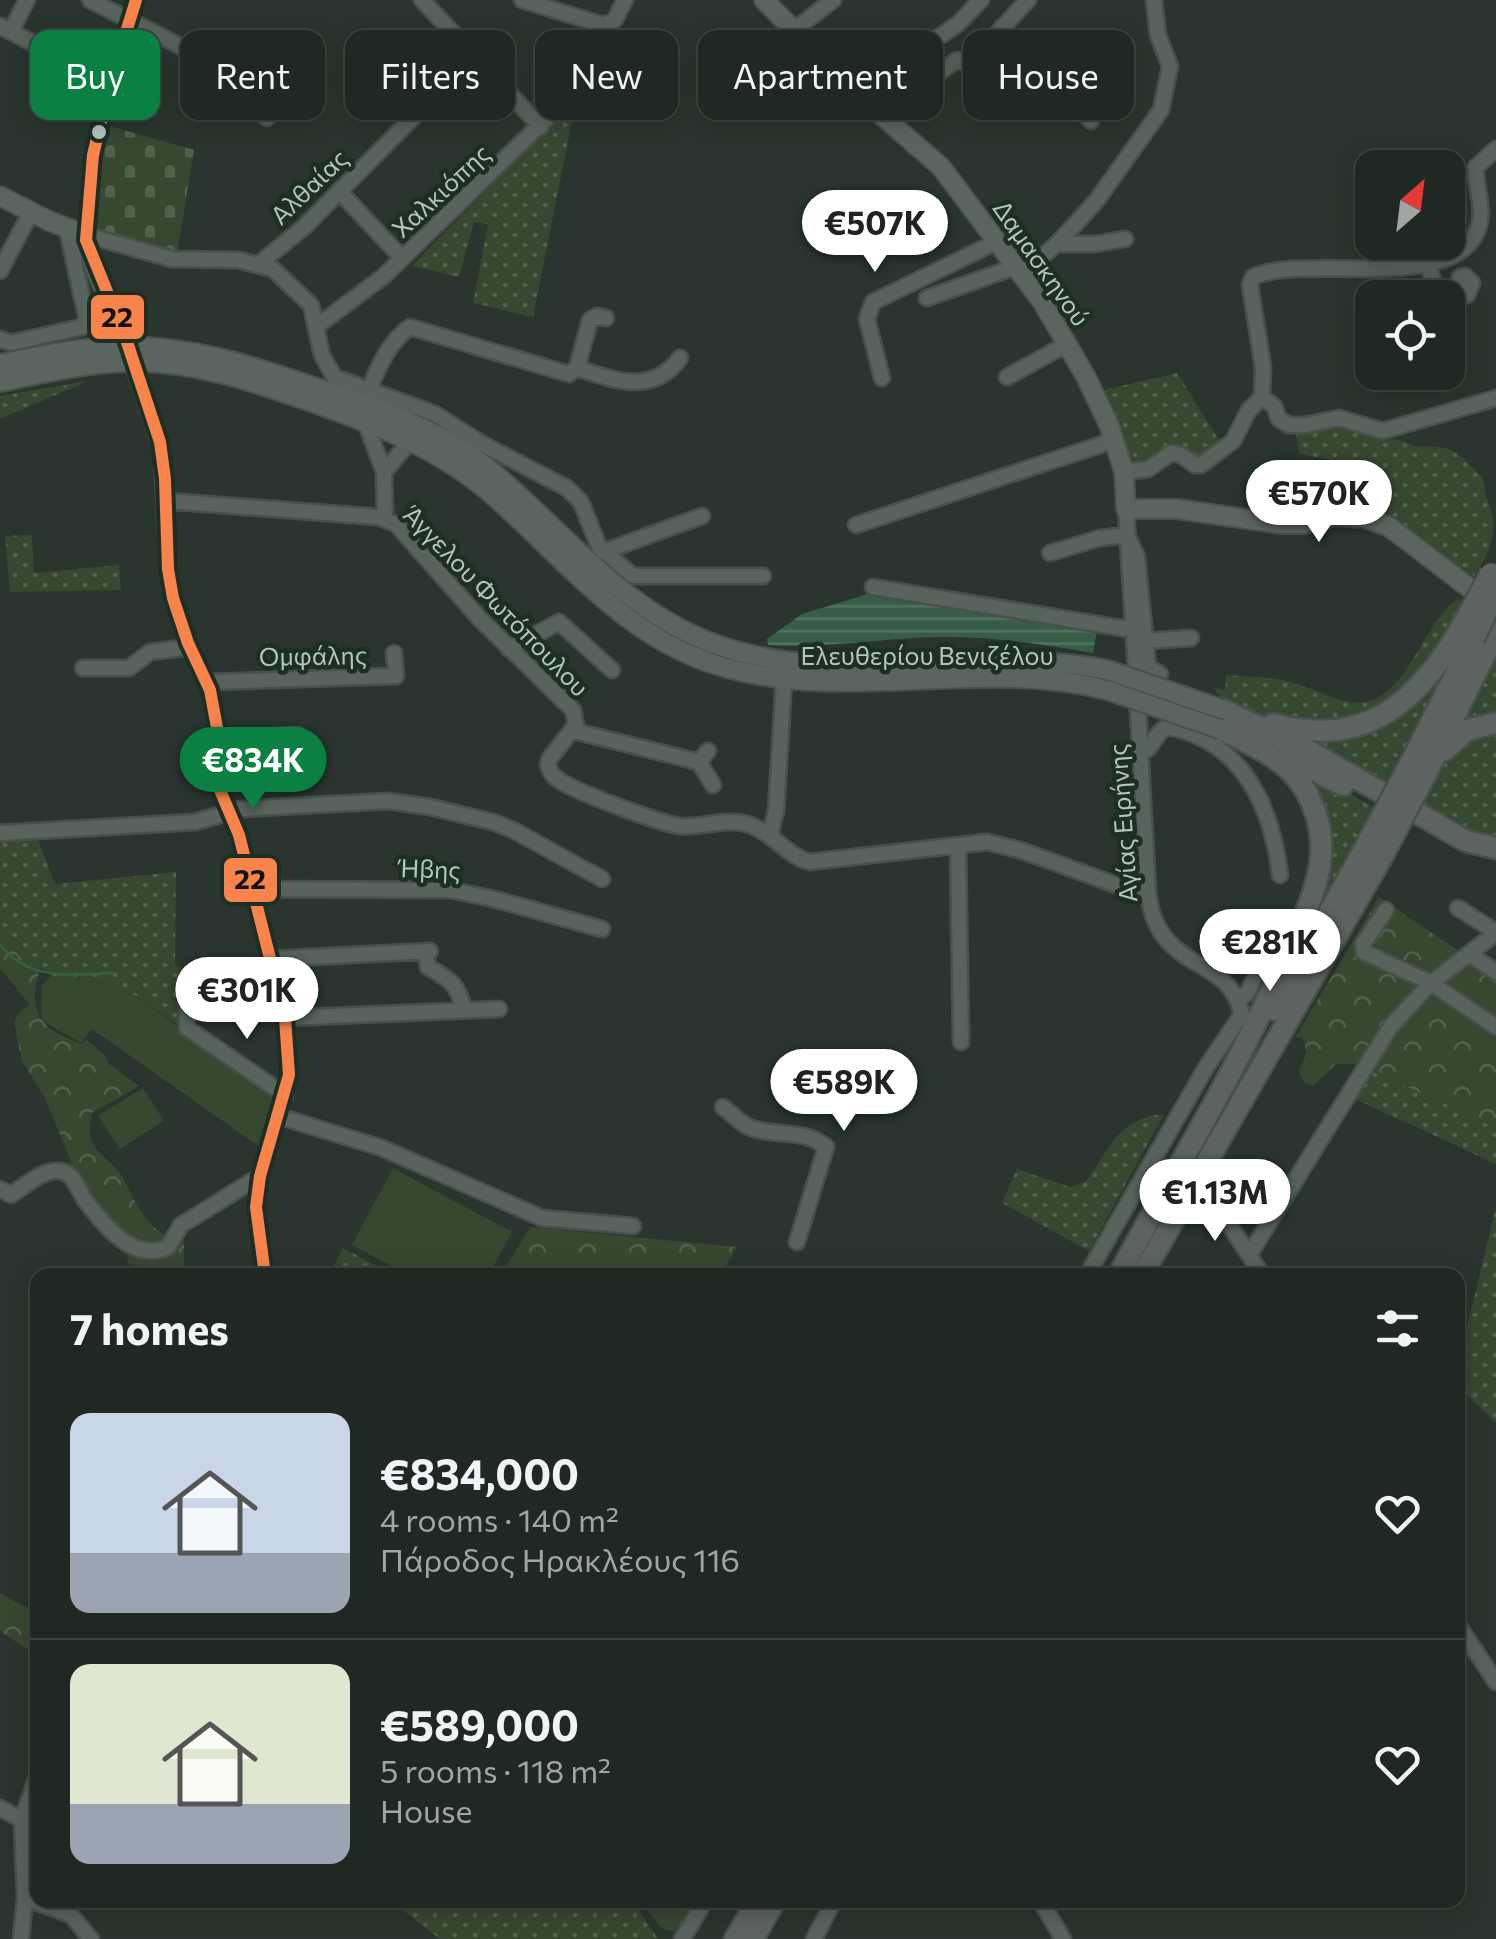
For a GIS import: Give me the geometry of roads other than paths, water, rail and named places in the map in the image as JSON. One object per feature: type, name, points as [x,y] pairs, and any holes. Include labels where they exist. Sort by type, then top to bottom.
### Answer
[{"type":"highway","points":[[1146,1268],[1420,765],[1474,640],[1494,577]]},
{"type":"highway","points":[[1220,719],[1302,730],[1364,724],[1390,712],[1422,686],[1444,659],[1474,640],[1496,632]]},
{"type":"highway","points":[[1220,719],[1302,747],[1466,841],[1496,848]]},
{"type":"highway","points":[[1220,719],[1464,854],[1496,860]]},
{"type":"highway","points":[[1124,1268],[1249,1040],[1312,896],[1320,862],[1319,825],[1302,783],[1274,756],[1220,719]]},
{"type":"highway","points":[[1420,765],[1476,726],[1496,723]]},
{"type":"highway","points":[[1124,1268],[1374,850]]},
{"type":"highway","points":[[735,1939],[753,1908]]},
{"type":"highway","points":[[753,1939],[771,1908]]},
{"type":"main road","name":"Δαμασκηνού","points":[[774,4],[793,30]]},
{"type":"main road","name":"Δαμασκηνού","points":[[887,120],[941,167],[1068,344],[1115,440],[1124,472],[1126,509]]},
{"type":"main road","points":[[0,196],[67,230],[86,235],[86,245],[130,354]]},
{"type":"main road","name":"Ελευθερίου Βενιζέλου","points":[[0,364],[81,350],[216,356],[334,385],[460,448],[495,474],[633,599],[708,641],[781,661],[831,664],[1009,659],[1108,670],[1220,719]]},
{"type":"main road","name":"Ελευθερίου Βενιζέλου","points":[[0,382],[130,354],[222,373],[364,421],[412,440],[454,464],[486,489],[581,581],[632,622],[703,660],[784,680],[1008,676],[1048,679],[1220,719]]},
{"type":"main road","points":[[1126,509],[1171,508],[1281,524],[1303,524],[1335,516],[1365,518],[1402,536],[1496,608]]},
{"type":"street","points":[[27,0],[5,29],[30,42]]},
{"type":"street","points":[[90,0],[180,46]]},
{"type":"street","points":[[127,30],[136,0]]},
{"type":"street","points":[[422,0],[450,30]]},
{"type":"street","points":[[522,0],[603,25],[614,21],[625,0]]},
{"type":"street","points":[[796,30],[833,0]]},
{"type":"street","points":[[943,34],[982,0]]},
{"type":"street","points":[[943,70],[957,60],[969,64],[1028,0]]},
{"type":"street","points":[[926,298],[1018,270],[1056,244],[1095,202],[1163,103],[1170,66],[1158,35],[1154,0]]},
{"type":"street","points":[[1002,27],[1090,121]]},
{"type":"street","points":[[515,99],[541,127]]},
{"type":"street","points":[[101,120],[93,155],[86,235],[172,259],[212,258],[260,264],[280,274],[311,305],[322,355],[334,385],[370,388],[435,414],[566,488],[581,502],[603,552],[636,578],[763,576]]},
{"type":"street","name":"Αλθαίας","points":[[260,264],[297,234],[410,120]]},
{"type":"street","name":"Χαλκιόπης","points":[[317,326],[370,289],[548,120]]},
{"type":"street","points":[[1124,472],[1148,468],[1170,453],[1201,465],[1232,441],[1249,410],[1262,396],[1264,378],[1250,285],[1253,276],[1298,270],[1378,270],[1428,265],[1465,247],[1475,235],[1481,216],[1476,170],[1479,162],[1496,149]]},
{"type":"street","points":[[339,191],[402,258]]},
{"type":"street","points":[[0,271],[30,212]]},
{"type":"street","points":[[67,230],[88,320]]},
{"type":"street","points":[[1056,244],[1125,239]]},
{"type":"street","points":[[882,378],[867,320],[873,302],[996,242]]},
{"type":"street","points":[[1428,265],[1433,280]]},
{"type":"street","points":[[0,339],[6,343],[82,328],[94,307],[108,298]]},
{"type":"street","points":[[370,388],[380,362],[399,336],[412,326],[572,373],[577,368],[589,322],[595,316],[606,318]]},
{"type":"street","points":[[1006,378],[1068,344]]},
{"type":"street","points":[[130,354],[160,442],[169,576],[190,647],[207,682],[218,739],[220,784],[237,830],[285,1018],[290,1057],[256,1207],[264,1268]]},
{"type":"street","points":[[577,368],[629,384],[667,371],[680,358]]},
{"type":"street","points":[[1262,396],[1274,406],[1279,418],[1289,424],[1306,425],[1338,418],[1383,431],[1496,398]]},
{"type":"street","points":[[364,421],[384,472],[385,518]]},
{"type":"street","points":[[384,472],[412,440]]},
{"type":"street","points":[[856,525],[1115,440]]},
{"type":"street","name":"Άγγελου Φωτόπουλου","points":[[166,501],[385,518],[396,524],[510,649],[573,710],[577,720],[574,731],[548,762],[551,774],[559,781],[672,824],[736,822],[770,836],[797,858],[816,863],[998,844],[1122,888],[1148,892]]},
{"type":"street","points":[[1126,509],[1139,635],[1148,666],[1160,674]]},
{"type":"street","points":[[603,552],[702,516]]},
{"type":"street","points":[[1050,553],[1100,538],[1127,535]]},
{"type":"street","points":[[874,588],[1139,635],[1191,638]]},
{"type":"street","points":[[510,649],[559,622],[612,670]]},
{"type":"street","points":[[1136,670],[1139,635]]},
{"type":"street","points":[[83,668],[129,668],[150,652],[190,647]]},
{"type":"street","name":"Ομφάλης","points":[[207,682],[396,676],[394,652]]},
{"type":"street","points":[[770,836],[776,811],[784,680]]},
{"type":"street","name":"Αγίας Ειρήνης","points":[[1138,710],[1153,921],[1161,937],[1224,981],[1238,1001]]},
{"type":"street","points":[[1140,753],[1168,727],[1227,753],[1262,800],[1276,842],[1280,875]]},
{"type":"street","points":[[574,731],[703,757],[713,785]]},
{"type":"street","points":[[218,739],[298,735]]},
{"type":"street","points":[[0,833],[195,822],[229,812],[360,801],[430,807],[513,830],[602,879]]},
{"type":"street","points":[[958,846],[961,1042]]},
{"type":"street","name":"Ήβης","points":[[252,889],[452,890],[602,930]]},
{"type":"street","points":[[1207,1190],[1253,1268],[1391,1026],[1432,984],[1496,933],[1458,908]]},
{"type":"street","points":[[1386,910],[1364,944],[1369,958],[1432,984],[1496,1028]]},
{"type":"street","points":[[270,958],[428,951],[428,967],[458,988],[464,1010]]},
{"type":"street","points":[[1091,1268],[1209,1062],[1241,1016],[1238,1001],[1248,992],[1266,952]]},
{"type":"street","points":[[1471,955],[1496,972]]},
{"type":"street","points":[[187,1000],[188,1028],[284,1095]]},
{"type":"street","points":[[285,1018],[499,1009]]},
{"type":"street","points":[[723,1107],[749,1128],[798,1133],[826,1146],[797,1242]]},
{"type":"street","points":[[278,1116],[382,1148],[542,1218],[633,1226]]},
{"type":"street","points":[[1178,1116],[1190,1132]]},
{"type":"street","points":[[0,1209],[6,1192],[49,1172],[62,1171],[71,1176],[92,1210],[122,1240],[154,1251],[166,1248],[181,1225],[260,1176]]},
{"type":"street","points":[[1465,1636],[1496,1682]]},
{"type":"street","points":[[21,1939],[25,1898],[22,1820],[30,1797]]},
{"type":"street","points":[[0,1808],[22,1820]]},
{"type":"street","points":[[25,1898],[30,1900]]},
{"type":"street","points":[[52,1908],[74,1916],[91,1939]]},
{"type":"street","points":[[682,1939],[701,1908]]},
{"type":"street","points":[[814,1939],[830,1908]]},
{"type":"street","points":[[1045,1908],[1064,1939]]},
{"type":"waterway","points":[[0,945],[24,965],[38,970],[66,975],[113,973]]}]
